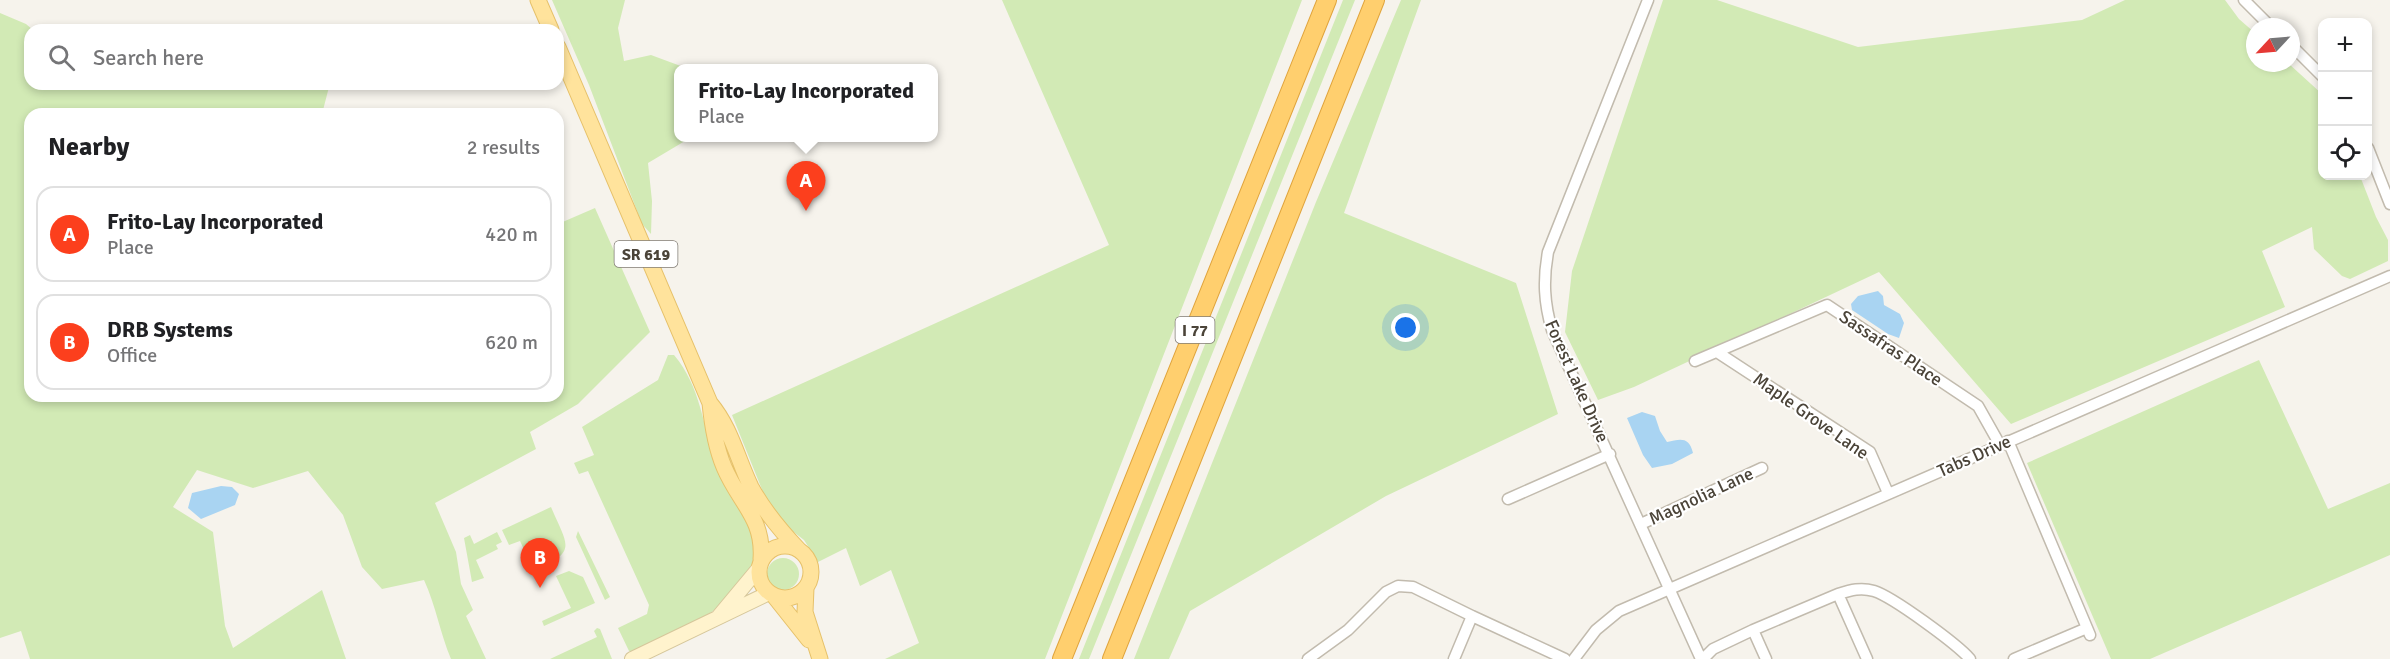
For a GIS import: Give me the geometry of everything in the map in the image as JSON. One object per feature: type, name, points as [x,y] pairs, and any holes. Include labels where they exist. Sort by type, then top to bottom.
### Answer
[{"type":"highway","name":"I 77","points":[[1062,659],[1327,0]]},
{"type":"highway","name":"I 77","points":[[1112,659],[1375,0]]},
{"type":"main road","points":[[538,0],[548,24]]},
{"type":"main road","name":"SR 619","points":[[564,60],[710,403]]},
{"type":"main road","points":[[710,403],[724,420],[750,486],[767,515],[806,556],[811,572],[806,588],[805,612],[817,653]]},
{"type":"main road","points":[[710,403],[723,465],[740,500],[751,513],[760,530],[762,585],[817,653]]},
{"type":"main road","points":[[760,564],[774,548],[791,546],[799,550]]},
{"type":"main road","points":[[772,595],[791,598],[806,588]]},
{"type":"street","name":"Forest Lake Drive","points":[[1648,0],[1548,252],[1544,276],[1545,305],[1552,330],[1702,659]]},
{"type":"street","points":[[2244,0],[2262,18]]},
{"type":"street","points":[[2300,54],[2318,72]]},
{"type":"street","points":[[2372,160],[2390,204]]},
{"type":"street","name":"Tabs Drive","points":[[1574,659],[1596,630],[1618,611],[2390,276]]},
{"type":"street","name":"Sassafras Place","points":[[1695,361],[1827,305],[1980,408],[2004,443]]},
{"type":"street","name":"Maple Grove Lane","points":[[1717,352],[1870,452],[1888,493]]},
{"type":"street","points":[[2004,443],[2089,631],[2014,659]]},
{"type":"street","points":[[1508,499],[1610,454]]},
{"type":"street","name":"Magnolia Lane","points":[[1641,524],[1762,468]]},
{"type":"street","points":[[717,618],[760,564]]},
{"type":"street","points":[[1308,659],[1348,630],[1386,592],[1398,586],[1413,586],[1565,659]]},
{"type":"street","points":[[1702,659],[1713,649],[1753,630],[1838,594],[1859,588],[1877,592],[1958,644],[1970,659]]},
{"type":"street","points":[[1838,594],[1867,659]]},
{"type":"street","points":[[632,659],[717,618],[772,595]]},
{"type":"street","points":[[1454,659],[1472,616]]},
{"type":"street","points":[[1753,630],[1766,659]]},
{"type":"green space","points":[[552,0],[625,0],[618,28],[624,61],[651,55],[675,64],[674,142],[683,142],[648,163],[652,201],[651,234],[642,224],[589,85]]},
{"type":"green space","points":[[1002,0],[1302,0],[1045,659],[885,659],[919,643],[891,570],[860,586],[846,548],[818,562],[804,540],[786,526],[765,497],[732,415],[1109,245]]},
{"type":"green space","points":[[1343,0],[1355,0],[1089,659],[1079,659]]},
{"type":"green space","points":[[1401,0],[1421,0],[1344,213],[1516,283],[1558,414],[1386,496],[1190,611],[1169,659],[1134,659],[1316,202]]},
{"type":"green space","points":[[1663,0],[1717,0],[1858,47],[2082,20],[2125,0],[2225,0],[2246,25],[2246,72],[2298,72],[2318,90],[2318,180],[2362,180],[2388,240],[2388,261],[2350,279],[2342,276],[2314,249],[2312,227],[2262,251],[2285,307],[2011,424],[1879,272],[1634,387],[1598,400],[1565,332],[1572,271]]},
{"type":"green space","points":[[0,13],[26,24],[24,24],[24,90],[328,90],[324,108],[24,108],[24,402],[564,402],[564,221],[595,208],[650,332],[578,404],[530,432],[536,449],[435,503],[456,552],[461,584],[473,610],[466,616],[486,659],[451,659],[424,580],[382,589],[362,567],[343,515],[308,471],[253,488],[197,470],[173,507],[213,532],[225,626],[233,648],[322,590],[346,659],[30,659],[21,631],[0,638]]},
{"type":"green space","points":[[668,355],[674,355],[690,380],[726,489],[753,528],[754,555],[747,575],[734,593],[717,608],[696,622],[635,652],[629,651],[618,628],[647,614],[649,605],[588,471],[579,474],[574,463],[594,455],[582,427],[658,380]]},
{"type":"green space","points":[[2259,360],[2328,509],[2390,483],[2390,555],[2150,659],[2111,659],[2027,463]]},
{"type":"green space","points":[[551,507],[562,531],[565,546],[558,558],[534,571],[520,541],[509,545],[502,530]]},
{"type":"green space","points":[[578,531],[610,597],[605,600],[576,537]]},
{"type":"green space","points":[[497,532],[502,542],[496,545],[498,549],[476,560],[484,578],[472,582],[464,538],[470,535],[474,544]]},
{"type":"green space","points":[[783,558],[794,563],[799,574],[794,585],[783,590],[772,585],[767,574],[772,563]]},
{"type":"green space","points":[[569,571],[583,577],[595,603],[544,626],[542,621],[571,608],[556,576]]},
{"type":"green space","points":[[597,628],[600,629],[612,659],[550,659],[597,637],[594,631]]},
{"type":"water","points":[[1878,291],[1883,296],[1884,305],[1900,314],[1904,323],[1899,338],[1888,334],[1852,310],[1851,304],[1858,296]]},
{"type":"water","points":[[1642,412],[1655,416],[1667,442],[1686,441],[1693,453],[1672,464],[1652,468],[1643,455],[1627,418]]},
{"type":"water","points":[[221,486],[232,487],[239,494],[235,505],[201,519],[188,508],[192,493]]},
{"type":"place","name":"Frito-Lay Incorporated","points":[[806,211]]},
{"type":"place","name":"DRB Systems","points":[[540,588]]}]
